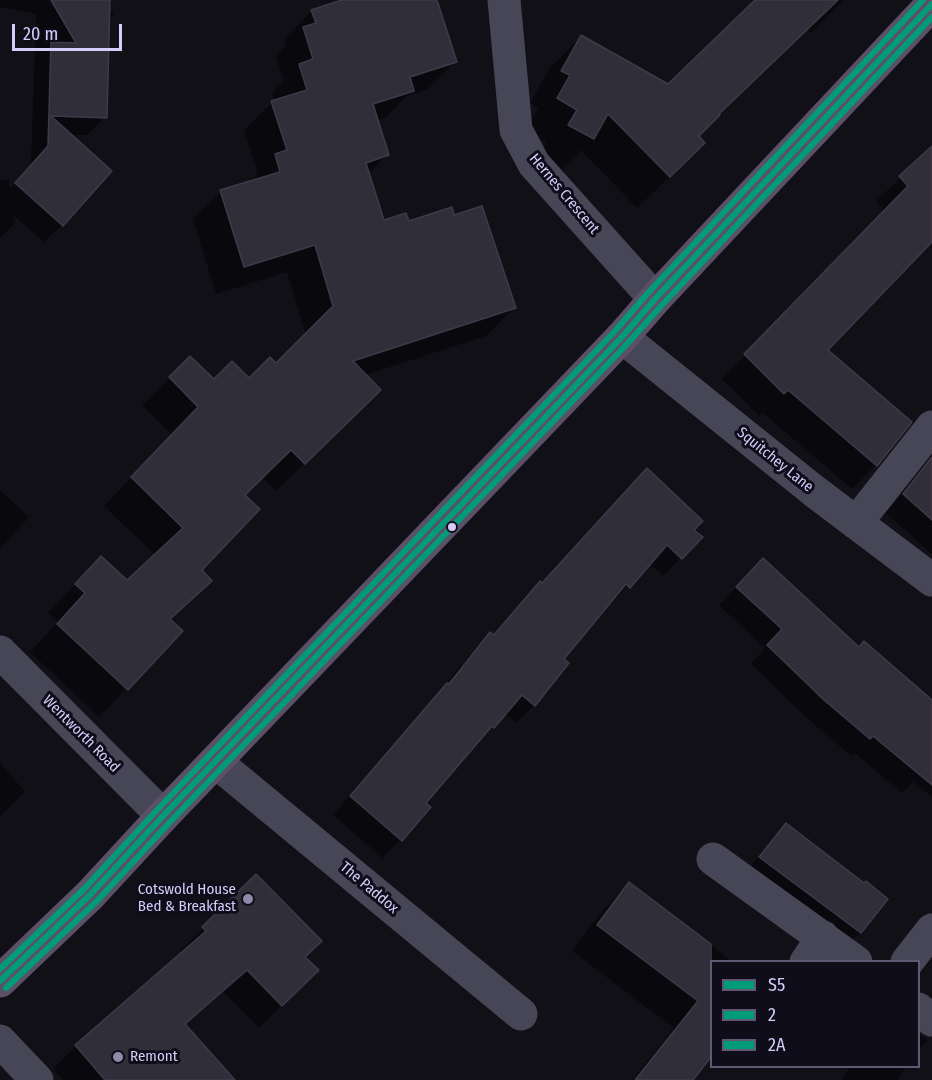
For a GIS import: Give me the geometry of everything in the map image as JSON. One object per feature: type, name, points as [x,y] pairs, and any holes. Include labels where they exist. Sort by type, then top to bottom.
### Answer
[{"type":"main road","points":[[0,981],[90,895],[622,337],[932,4]]},
{"type":"street","name":"Hernes Crescent","points":[[504,0],[516,130],[534,164],[655,299]]},
{"type":"street","name":"Squitchey Lane","points":[[622,337],[856,523],[932,579]]},
{"type":"street","points":[[856,523],[932,427]]},
{"type":"street","name":"Wentworth Road","points":[[0,652],[163,816]]},
{"type":"street","name":"The Paddox","points":[[216,762],[521,1014]]},
{"type":"street","points":[[713,859],[815,949],[850,960]]},
{"type":"street","points":[[909,960],[932,930]]},
{"type":"street","points":[[920,1011],[932,1020]]},
{"type":"street","points":[[0,1041],[37,1080]]},
{"type":"building","points":[[51,0],[110,0],[107,118],[51,116],[112,171],[63,226],[15,183],[48,146],[51,42],[76,43]]},
{"type":"building","points":[[342,0],[437,0],[457,62],[410,77],[414,91],[373,104],[389,155],[366,163],[384,220],[406,213],[409,221],[452,207],[454,215],[482,206],[516,308],[353,361],[381,390],[305,464],[291,450],[245,495],[260,509],[202,570],[212,581],[170,619],[183,631],[128,690],[57,624],[85,593],[75,584],[101,556],[127,580],[183,528],[131,477],[198,407],[169,377],[190,356],[214,379],[232,361],[249,378],[270,357],[276,363],[333,306],[315,245],[244,267],[220,190],[280,172],[275,154],[287,150],[271,101],[307,90],[299,64],[313,59],[303,27],[316,23],[311,10]]},
{"type":"building","points":[[755,0],[838,0],[719,114],[699,136],[705,143],[670,177],[608,114],[594,139],[568,125],[577,110],[557,98],[570,75],[561,71],[581,35],[668,84]]},
{"type":"building","points":[[932,146],[932,242],[828,350],[912,422],[877,466],[788,390],[784,394],[744,354],[908,186],[899,176]]},
{"type":"building","points":[[932,457],[932,520],[903,494]]},
{"type":"building","points":[[647,468],[703,521],[694,530],[703,537],[682,559],[667,545],[630,588],[626,584],[564,659],[569,663],[535,706],[522,695],[494,728],[492,726],[426,803],[431,807],[402,841],[350,796],[447,683],[449,684],[490,632],[494,635],[540,581],[542,583]]},
{"type":"building","points":[[763,558],[859,647],[864,641],[932,700],[932,785],[873,736],[870,739],[824,700],[767,645],[782,629],[736,587]]},
{"type":"building","points":[[786,823],[888,899],[861,933],[759,857]]},
{"type":"building","points":[[256,874],[322,941],[305,957],[319,970],[282,1006],[247,970],[185,1024],[235,1080],[105,1080],[75,1045],[206,931],[202,927]]},
{"type":"building","points":[[629,882],[711,944],[710,1058],[693,1080],[635,1080],[698,1001],[597,925]]},
{"type":"transit line","name":"2A","points":[[0,969],[84,889],[615,331],[923,0]]},
{"type":"transit line","name":"S5","points":[[0,981],[90,895],[622,337],[932,4]]},
{"type":"transit line","name":"2","points":[[6,988],[97,901],[628,343],[932,17]]},
{"type":"place","name":"Cotswold House Bed & Breakfast","points":[[248,899]]},
{"type":"place","name":"Remont","points":[[118,1057]]}]
